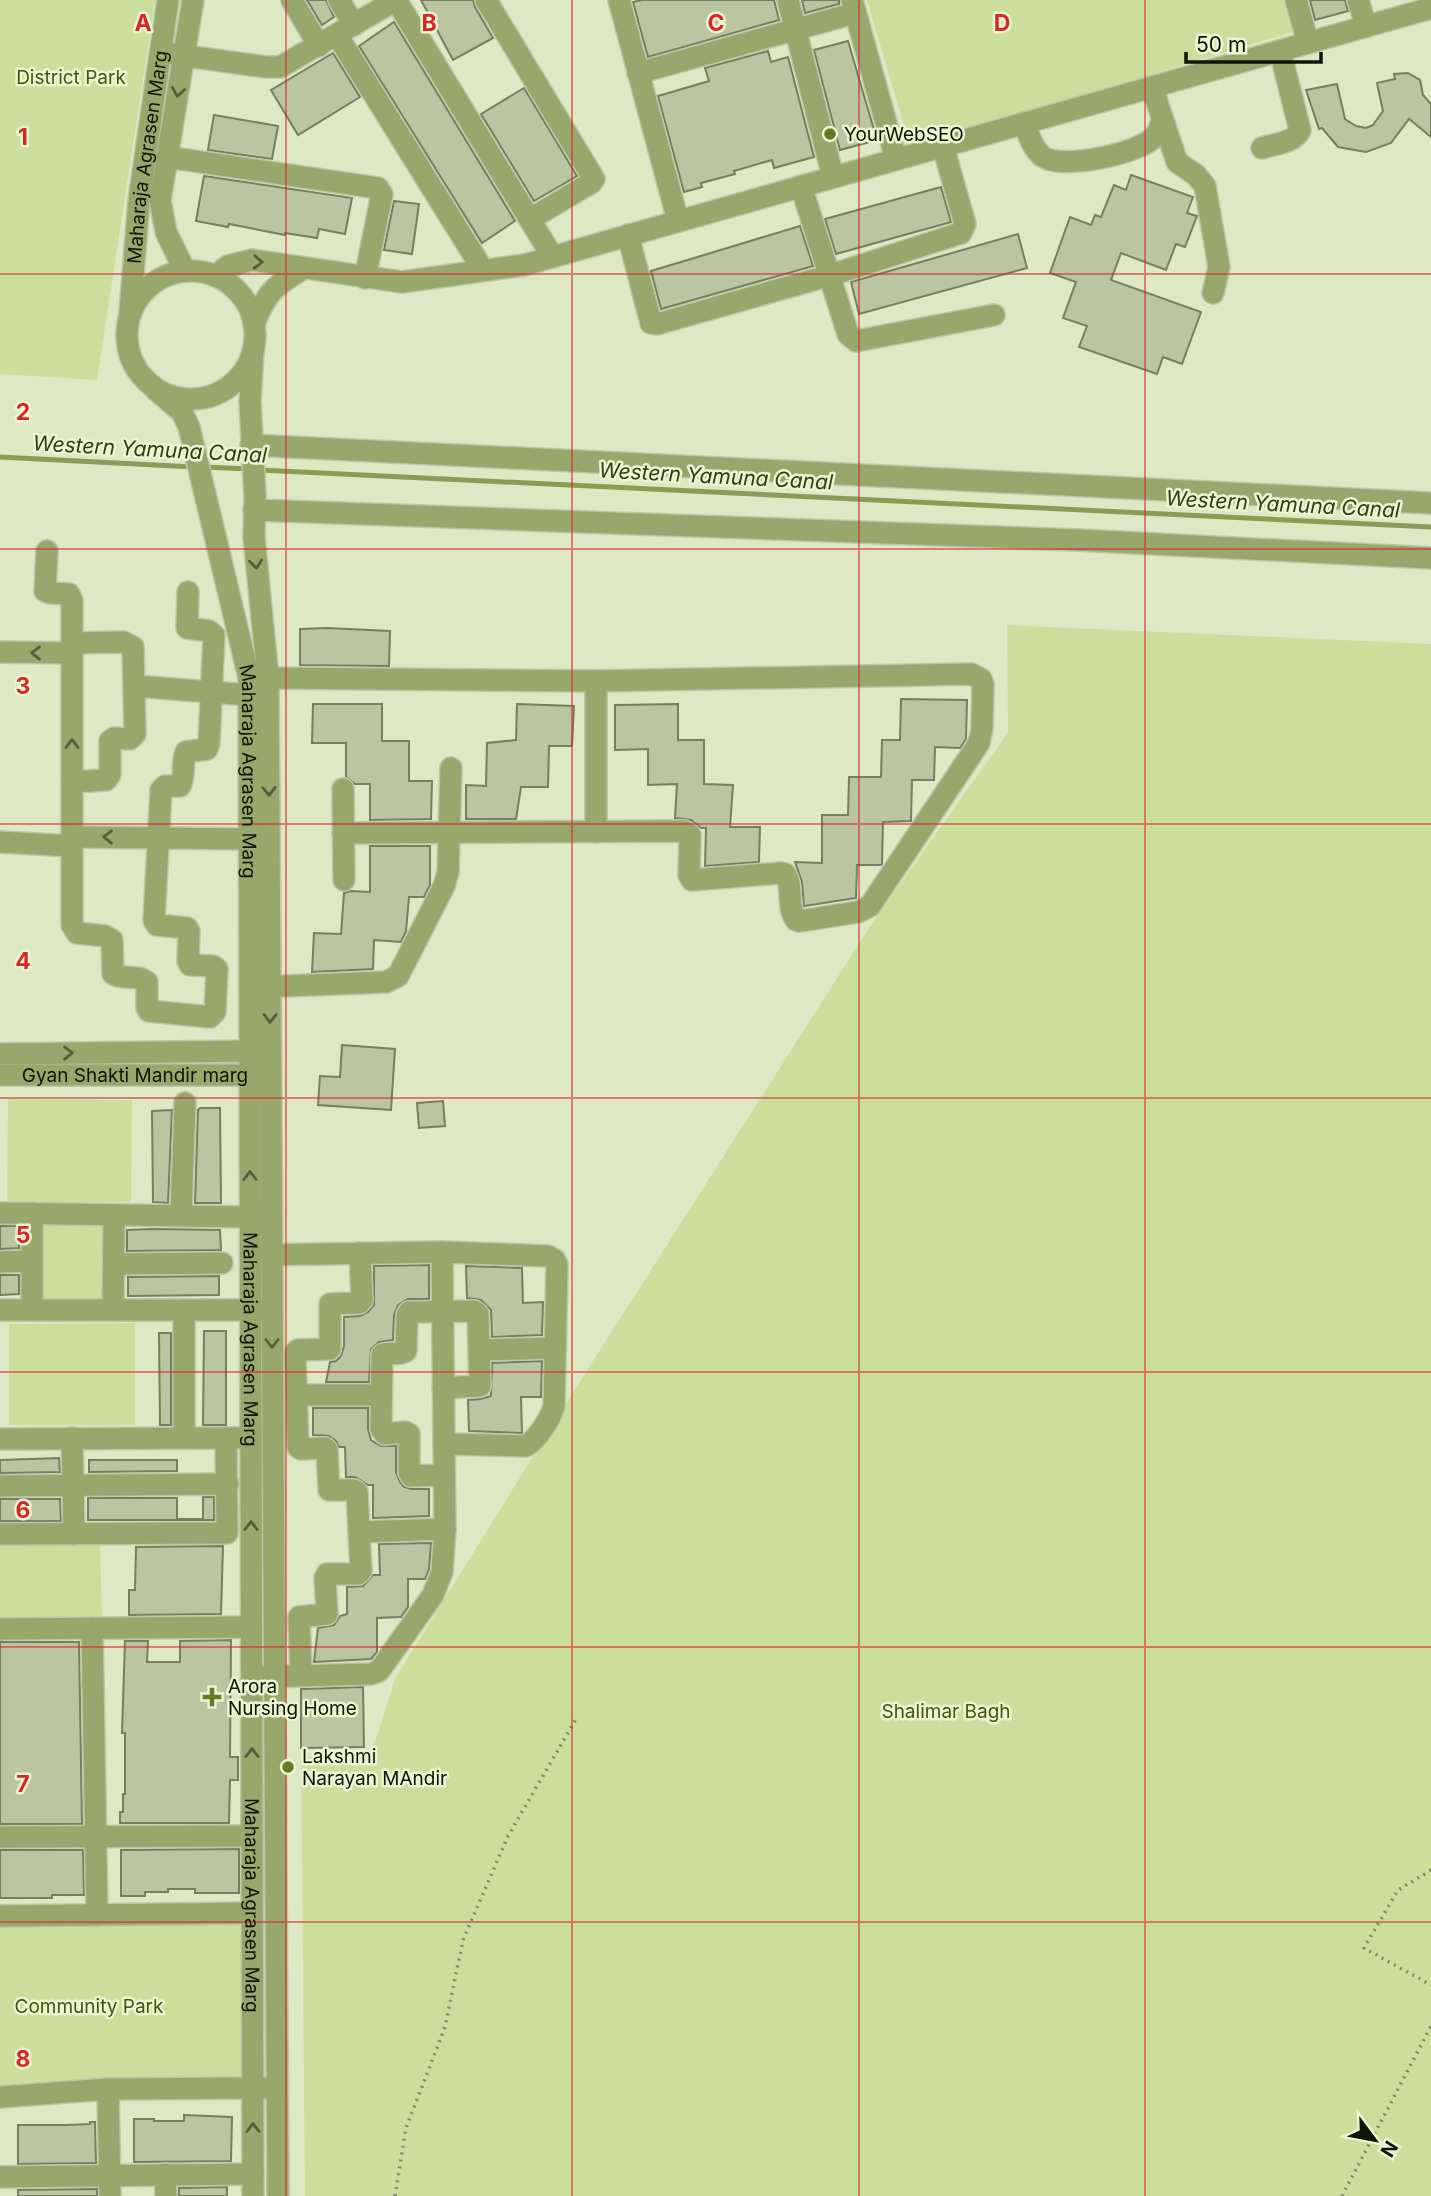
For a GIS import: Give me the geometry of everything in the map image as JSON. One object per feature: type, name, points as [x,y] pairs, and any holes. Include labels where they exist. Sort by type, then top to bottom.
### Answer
[{"type":"street","name":"Maharaja Agrasen Marg","points":[[130,314],[139,200],[168,0]]},
{"type":"street","name":"Maharaja Agrasen Marg","points":[[185,271],[166,232],[160,200],[193,0]]},
{"type":"street","points":[[292,0],[337,35],[483,270]]},
{"type":"street","points":[[337,35],[339,0]]},
{"type":"street","points":[[160,52],[280,67],[396,0],[552,256]]},
{"type":"street","points":[[486,0],[594,179],[530,219]]},
{"type":"street","points":[[619,0],[677,221]]},
{"type":"street","points":[[788,0],[833,177]]},
{"type":"street","points":[[1296,0],[1308,43]]},
{"type":"street","points":[[1358,0],[1366,26]]},
{"type":"street","points":[[638,73],[795,29],[853,6],[896,159]]},
{"type":"street","points":[[215,276],[228,266],[252,260],[402,282],[524,265],[1431,8]]},
{"type":"street","points":[[1262,148],[1294,139],[1300,130],[1280,51]]},
{"type":"street","points":[[1152,87],[1177,162],[1196,175],[1205,186],[1219,267],[1213,293]]},
{"type":"street","points":[[1024,123],[1041,156],[1052,161],[1078,162],[1126,152],[1155,137],[1163,121]]},
{"type":"street","points":[[628,235],[651,323],[657,324],[831,275],[961,233],[965,224],[943,146]]},
{"type":"street","points":[[167,157],[379,188],[382,194],[365,278]]},
{"type":"street","points":[[801,186],[848,334],[856,341],[994,315]]},
{"type":"street","points":[[254,324],[247,303],[233,287],[215,276],[185,271],[167,275],[151,285],[139,298],[130,314],[126,335],[130,356],[140,375],[156,390],[174,398],[195,400],[214,395],[232,385],[245,370],[253,351],[254,324],[261,306],[278,284],[304,268]]},
{"type":"street","name":"Maharaja Agrasen Marg","points":[[253,351],[250,401],[254,537],[268,678],[271,988],[260,1051],[260,1075],[272,1255],[278,2196]]},
{"type":"street","name":"Maharaja Agrasen Marg","points":[[156,390],[182,412],[189,427],[249,678],[249,988],[260,1051]]},
{"type":"street","points":[[251,445],[1431,503]]},
{"type":"street","points":[[254,503],[1431,558]]},
{"type":"street","points":[[47,551],[45,591],[65,593],[71,597],[73,929],[81,934],[105,936],[112,940],[113,974],[119,977],[141,978],[147,982],[149,1011],[210,1017],[215,1012],[217,969],[192,966],[188,963],[187,928],[160,926],[155,923],[161,790],[165,786],[177,787],[182,784],[186,752],[207,749],[214,635],[209,631],[187,628],[188,592]]},
{"type":"street","points":[[0,652],[128,644],[133,647],[135,734],[130,739],[114,738],[110,741],[109,778],[72,782]]},
{"type":"street","points":[[268,678],[596,681],[971,674],[981,679],[983,684],[979,743],[870,906],[862,911],[800,921],[793,917],[791,912],[788,879],[785,874],[692,880],[689,875],[690,835],[687,831],[343,833]]},
{"type":"street","points":[[596,681],[596,832]]},
{"type":"street","points":[[135,686],[249,695]]},
{"type":"street","points":[[249,988],[386,982],[398,976],[444,886],[449,858],[451,768]]},
{"type":"street","points":[[343,789],[344,880]]},
{"type":"street","points":[[0,842],[249,839]]},
{"type":"street","name":"Gyan Shakti Mandir marg","points":[[0,1054],[260,1051]]},
{"type":"street","name":"Gyan Shakti Mandir marg","points":[[0,1075],[260,1075]]},
{"type":"street","name":"Maharaja Agrasen Marg","points":[[253,2196],[250,1216],[260,1075]]},
{"type":"street","points":[[181,1215],[185,1103]]},
{"type":"street","points":[[0,1213],[250,1216]]},
{"type":"street","points":[[32,1213],[32,1310]]},
{"type":"street","points":[[113,1310],[114,1214]]},
{"type":"street","points":[[250,1256],[442,1252],[551,1257],[557,1265],[554,1406],[549,1418],[529,1445],[444,1444]]},
{"type":"street","points":[[252,1678],[371,1674],[384,1666],[439,1583],[445,1529],[442,1252]]},
{"type":"street","points":[[301,1675],[299,1617],[327,1614],[327,1574],[361,1573],[357,1492],[329,1490],[327,1450],[299,1448],[296,1351],[330,1349],[330,1304],[361,1301],[360,1253]]},
{"type":"street","points":[[0,1262],[32,1261]]},
{"type":"street","points":[[114,1264],[222,1263]]},
{"type":"street","points":[[0,1310],[272,1311]]},
{"type":"street","points":[[184,1310],[184,1438]]},
{"type":"street","points":[[443,1388],[480,1387],[478,1314],[474,1311],[411,1311],[408,1313],[406,1351],[401,1354],[382,1355],[382,1431],[385,1434],[405,1432],[410,1436],[410,1475],[444,1475]]},
{"type":"street","points":[[480,1350],[555,1348]]},
{"type":"street","points":[[297,1395],[381,1395]]},
{"type":"street","points":[[0,1438],[251,1438]]},
{"type":"street","points":[[72,1438],[74,1534]]},
{"type":"street","points":[[0,1534],[227,1533],[226,1438]]},
{"type":"street","points":[[0,1486],[228,1484]]},
{"type":"street","points":[[359,1532],[445,1529]]},
{"type":"street","points":[[0,1629],[252,1627]]},
{"type":"street","points":[[92,1628],[97,1915]]},
{"type":"street","points":[[0,1837],[252,1836]]},
{"type":"street","points":[[0,1916],[252,1913]]},
{"type":"street","points":[[0,2097],[108,2090],[278,2088]]},
{"type":"street","points":[[108,2090],[110,2185]]},
{"type":"street","points":[[165,2174],[166,2196]]},
{"type":"street","points":[[0,2177],[110,2185],[165,2174],[253,2174]]},
{"type":"path","points":[[395,2196],[406,2128],[444,2027],[463,1940],[508,1836],[576,1719]]},
{"type":"path","points":[[1431,1870],[1398,1890],[1364,1948],[1431,1985]]},
{"type":"path","points":[[1342,2196],[1431,2026]]},
{"type":"green space","name":"District Park","points":[[0,0],[155,0],[97,380],[0,374]]},
{"type":"green space","points":[[867,0],[1284,0],[1293,32],[910,146]]},
{"type":"green space","name":"Shalimar Bagh","points":[[1007,625],[1431,644],[1431,2196],[305,2196],[301,1757],[371,1755],[395,1679],[565,1405],[869,928],[1008,733]]},
{"type":"green space","points":[[8,1099],[132,1100],[131,1202],[7,1202]]},
{"type":"green space","points":[[104,1222],[104,1303],[41,1303],[40,1223]]},
{"type":"green space","points":[[135,1323],[135,1425],[9,1425],[9,1324]]},
{"type":"green space","points":[[100,1541],[102,1621],[0,1623],[0,1543]]},
{"type":"green space","name":"Community Park","points":[[244,1916],[244,2084],[0,2102],[0,1918]]},
{"type":"building","points":[[307,0],[326,0],[334,17],[322,25]]},
{"type":"building","points":[[421,0],[473,0],[493,38],[453,60]]},
{"type":"building","points":[[774,0],[779,20],[648,57],[633,2]]},
{"type":"building","points":[[802,0],[839,0],[839,4],[805,13]]},
{"type":"building","points":[[1310,0],[1345,0],[1348,11],[1315,20]]},
{"type":"building","points":[[394,22],[515,221],[482,243],[359,46]]},
{"type":"building","points":[[848,41],[877,140],[840,150],[814,50]]},
{"type":"building","points":[[768,51],[771,62],[788,57],[814,157],[774,168],[772,160],[701,183],[702,187],[684,192],[658,96],[709,81],[705,68]]},
{"type":"building","points":[[333,53],[360,97],[298,135],[271,90]]},
{"type":"building","points":[[1408,73],[1420,80],[1423,95],[1431,104],[1431,137],[1409,119],[1391,143],[1366,152],[1338,147],[1322,128],[1319,129],[1306,90],[1337,84],[1345,119],[1356,126],[1366,128],[1373,125],[1383,111],[1377,83],[1395,79],[1394,74]]},
{"type":"building","points":[[524,88],[577,176],[534,201],[481,114]]},
{"type":"building","points":[[214,115],[278,126],[272,159],[208,150]]},
{"type":"building","points":[[1131,175],[1193,197],[1187,213],[1197,216],[1185,247],[1176,244],[1166,270],[1121,253],[1111,280],[1201,312],[1182,364],[1163,357],[1157,374],[1079,347],[1087,326],[1063,318],[1076,282],[1050,273],[1070,217],[1091,225],[1095,215],[1101,217],[1114,185],[1126,190]]},
{"type":"building","points":[[204,176],[352,198],[345,234],[319,229],[317,238],[196,221]]},
{"type":"building","points":[[941,187],[951,222],[836,254],[825,219]]},
{"type":"building","points":[[394,201],[419,204],[412,254],[384,250]]},
{"type":"building","points":[[800,226],[813,266],[661,309],[651,271]]},
{"type":"building","points":[[1018,234],[1027,268],[859,314],[851,282]]},
{"type":"building","points":[[300,629],[390,631],[389,666],[300,665]]},
{"type":"building","points":[[901,699],[967,700],[966,739],[960,748],[935,747],[934,780],[912,780],[911,821],[883,822],[882,864],[857,865],[856,898],[804,906],[802,882],[795,862],[822,863],[822,815],[848,815],[849,777],[881,777],[882,740],[900,740]]},
{"type":"building","points":[[313,704],[382,704],[382,741],[409,741],[409,781],[432,781],[431,819],[370,820],[370,784],[355,784],[346,777],[346,743],[312,743]]},
{"type":"building","points":[[517,704],[574,706],[572,746],[549,746],[548,787],[521,787],[516,819],[466,819],[466,785],[486,786],[487,743],[516,740]]},
{"type":"building","points":[[678,704],[678,740],[704,740],[704,784],[733,785],[730,827],[760,827],[759,862],[705,866],[706,828],[701,828],[691,820],[675,818],[677,784],[648,785],[648,749],[615,750],[615,705]]},
{"type":"building","points":[[370,846],[430,846],[430,885],[424,897],[409,897],[406,931],[401,942],[374,940],[373,969],[312,972],[314,933],[341,934],[344,893],[370,892]]},
{"type":"building","points":[[342,1045],[395,1049],[391,1110],[318,1105],[320,1076],[340,1077]]},
{"type":"building","points":[[443,1101],[445,1126],[419,1128],[417,1103]]},
{"type":"building","points":[[200,1108],[220,1108],[221,1203],[195,1203]]},
{"type":"building","points":[[172,1110],[168,1203],[153,1202],[152,1111]]},
{"type":"building","points":[[0,1226],[19,1226],[19,1248],[0,1249]]},
{"type":"building","points":[[127,1230],[220,1230],[221,1250],[127,1251]]},
{"type":"building","points":[[429,1265],[429,1299],[408,1299],[398,1305],[394,1315],[393,1340],[379,1342],[371,1349],[369,1382],[326,1382],[330,1362],[341,1356],[344,1346],[344,1317],[360,1316],[374,1305],[374,1266]]},
{"type":"building","points":[[466,1266],[522,1268],[523,1303],[543,1302],[542,1335],[492,1337],[491,1310],[481,1300],[467,1298]]},
{"type":"building","points":[[0,1275],[19,1275],[19,1294],[0,1295]]},
{"type":"building","points":[[219,1276],[219,1295],[128,1296],[128,1277]]},
{"type":"building","points":[[204,1331],[226,1331],[226,1425],[203,1425]]},
{"type":"building","points":[[159,1333],[171,1333],[171,1425],[160,1425]]},
{"type":"building","points":[[542,1361],[541,1397],[521,1397],[522,1433],[469,1431],[468,1400],[491,1396],[492,1363]]},
{"type":"building","points":[[313,1408],[368,1408],[371,1440],[381,1446],[396,1446],[396,1472],[400,1482],[411,1489],[429,1489],[429,1516],[373,1518],[373,1485],[355,1477],[346,1477],[345,1447],[339,1447],[329,1436],[313,1435]]},
{"type":"building","points":[[59,1458],[60,1472],[0,1473],[0,1460]]},
{"type":"building","points":[[89,1460],[177,1460],[177,1471],[89,1472]]},
{"type":"building","points":[[203,1497],[214,1497],[214,1520],[88,1520],[88,1498],[177,1498],[177,1519],[203,1519]]},
{"type":"building","points":[[0,1499],[60,1499],[61,1521],[0,1521]]},
{"type":"building","points":[[431,1543],[429,1569],[425,1579],[408,1579],[408,1607],[401,1617],[377,1618],[377,1652],[371,1659],[314,1662],[318,1628],[334,1625],[340,1616],[347,1614],[347,1587],[363,1586],[373,1575],[380,1575],[379,1544]]},
{"type":"building","points":[[223,1546],[221,1614],[129,1615],[129,1590],[135,1590],[136,1547]]},
{"type":"building","points":[[231,1640],[230,1757],[238,1757],[238,1780],[230,1780],[229,1823],[120,1823],[125,1794],[125,1733],[122,1733],[125,1641],[148,1641],[147,1662],[180,1662],[180,1641]]},
{"type":"building","points":[[0,1642],[79,1642],[82,1824],[0,1824]]},
{"type":"building","points":[[363,1687],[364,1747],[301,1748],[301,1689]]},
{"type":"building","points":[[239,1849],[239,1893],[195,1893],[195,1889],[168,1889],[168,1892],[145,1892],[145,1896],[121,1896],[121,1850]]},
{"type":"building","points":[[0,1850],[83,1850],[84,1895],[0,1898]]},
{"type":"building","points":[[184,2115],[232,2117],[231,2161],[134,2162],[134,2119],[184,2121]]},
{"type":"building","points":[[95,2122],[96,2163],[18,2164],[18,2125]]},
{"type":"building","points":[[227,2187],[227,2196],[179,2196],[179,2188]]},
{"type":"building","points":[[97,2189],[97,2196],[18,2196],[18,2190]]},
{"type":"waterway","name":"Western Yamuna Canal","points":[[0,457],[194,467]]},
{"type":"waterway","name":"Western Yamuna Canal","points":[[204,467],[250,469]]},
{"type":"waterway","name":"Western Yamuna Canal","points":[[260,470],[1431,527]]},
{"type":"place","name":"YourWebSEO","points":[[830,134]]},
{"type":"place","name":"Arora Nursing Home","points":[[212,1697]]},
{"type":"place","name":"Lakshmi Narayan MAndir","points":[[288,1767]]}]
